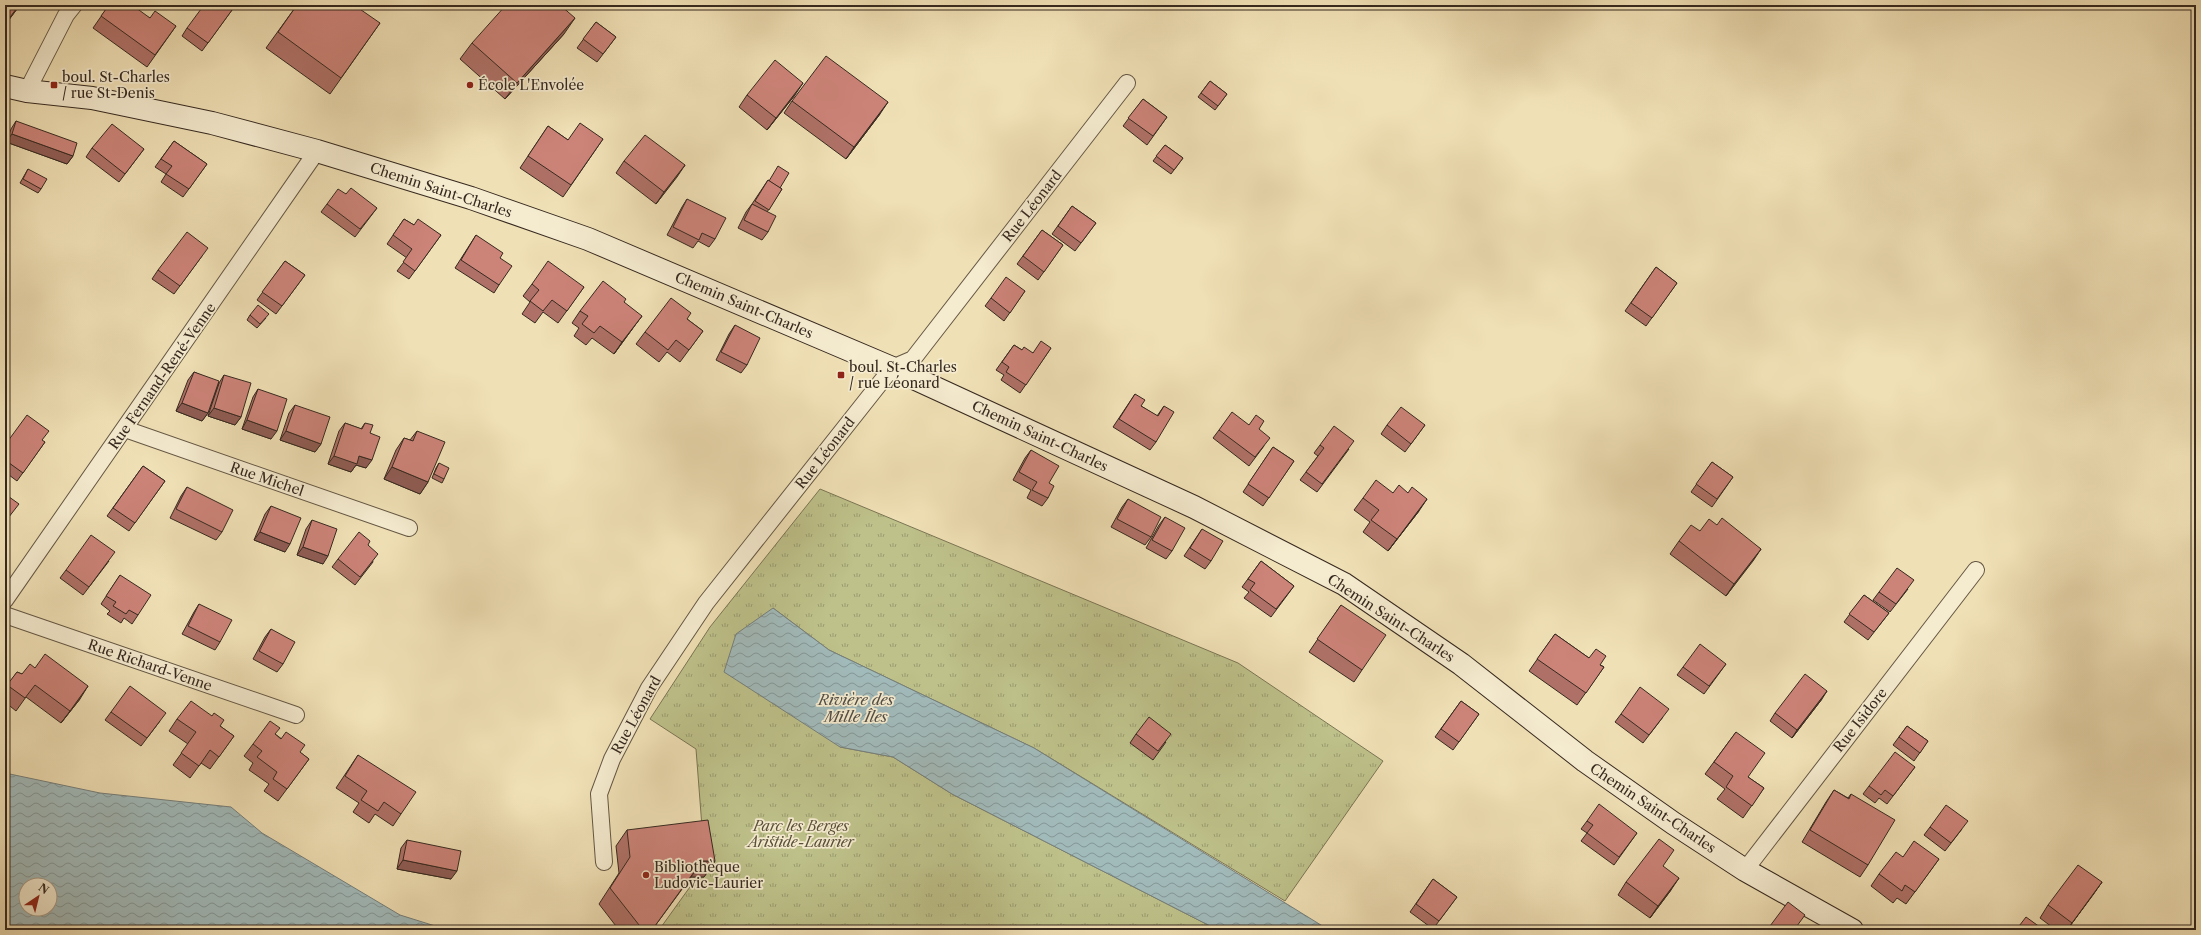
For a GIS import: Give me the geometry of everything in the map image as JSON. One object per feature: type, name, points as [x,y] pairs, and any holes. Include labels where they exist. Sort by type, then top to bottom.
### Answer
[{"type":"main road","name":"Chemin Saint-Charles","points":[[5,86],[27,91],[92,98],[212,123],[317,151],[470,198],[588,239],[892,368],[1194,506],[1344,584],[1461,664],[1585,761],[1745,870],[1852,930]]},
{"type":"street","points":[[27,91],[66,15],[74,5]]},
{"type":"street","name":"Rue Léonard","points":[[604,862],[599,794],[612,759],[649,688],[706,603],[892,368],[913,359],[1127,83]]},
{"type":"street","name":"Rue Fernand-René-Venne","points":[[5,600],[317,151]]},
{"type":"street","name":"Rue Michel","points":[[125,429],[409,528]]},
{"type":"street","name":"Rue Isidore","points":[[1745,870],[1976,570]]},
{"type":"street","name":"Rue Richard-Venne","points":[[5,616],[296,716]]},
{"type":"green space","name":"Parc les Berges Aristide-Laurier","points":[[820,489],[1238,663],[1383,761],[1285,901],[1034,748],[829,650],[773,608],[840,747],[893,757],[952,794],[1218,930],[659,930],[705,866],[696,749],[650,719],[710,627]]},
{"type":"water","name":"Rivière des Mille Îles","points":[[773,608],[829,650],[1034,748],[1329,930],[1218,930],[952,794],[893,757],[840,747],[724,672],[736,634]]},
{"type":"water","points":[[5,773],[100,793],[231,807],[262,833],[400,915],[448,930],[5,930]]},
{"type":"building","points":[[5,5],[19,5],[8,20],[5,18]]},
{"type":"building","points":[[109,5],[132,5],[150,18],[155,11],[176,26],[155,55],[101,16]]},
{"type":"building","points":[[204,5],[225,5],[232,10],[208,43],[187,28]]},
{"type":"building","points":[[297,5],[354,5],[380,23],[341,78],[278,32]]},
{"type":"building","points":[[506,5],[560,5],[575,18],[517,83],[472,43]]},
{"type":"building","points":[[596,22],[616,37],[603,54],[583,39]]},
{"type":"building","points":[[826,56],[888,102],[854,147],[792,101]]},
{"type":"building","points":[[775,60],[803,83],[776,118],[747,95]]},
{"type":"building","points":[[1210,81],[1227,94],[1218,106],[1201,93]]},
{"type":"building","points":[[1143,99],[1167,117],[1153,136],[1128,118]]},
{"type":"building","points":[[16,121],[77,143],[73,156],[12,134]]},
{"type":"building","points":[[580,123],[603,139],[571,185],[528,156],[548,126],[568,140]]},
{"type":"building","points":[[112,124],[144,149],[125,174],[92,148]]},
{"type":"building","points":[[645,135],[685,165],[664,192],[624,161]]},
{"type":"building","points":[[174,141],[207,164],[189,189],[166,174],[172,166],[161,159]]},
{"type":"building","points":[[1165,145],[1183,158],[1174,170],[1156,156]]},
{"type":"building","points":[[778,166],[789,173],[780,188],[769,181]]},
{"type":"building","points":[[28,169],[47,179],[41,189],[23,179]]},
{"type":"building","points":[[768,180],[782,189],[769,210],[755,201]]},
{"type":"building","points":[[351,188],[377,208],[360,229],[327,204],[338,189],[346,194]]},
{"type":"building","points":[[687,199],[726,218],[715,239],[702,233],[699,240],[673,227]]},
{"type":"building","points":[[752,204],[776,216],[768,232],[744,220]]},
{"type":"building","points":[[1072,206],[1096,223],[1081,243],[1058,226]]},
{"type":"building","points":[[404,219],[414,225],[418,219],[441,235],[415,271],[403,262],[412,249],[393,235]]},
{"type":"building","points":[[1042,230],[1063,245],[1044,272],[1023,256]]},
{"type":"building","points":[[187,232],[208,248],[180,286],[158,270]]},
{"type":"building","points":[[476,235],[503,253],[500,258],[512,266],[499,285],[461,260]]},
{"type":"building","points":[[285,261],[305,275],[282,306],[262,292]]},
{"type":"building","points":[[548,261],[584,287],[567,311],[552,300],[543,311],[530,301],[539,290],[532,284]]},
{"type":"building","points":[[1656,267],[1677,283],[1652,318],[1631,303]]},
{"type":"building","points":[[1006,277],[1025,291],[1010,313],[991,298]]},
{"type":"building","points":[[603,281],[626,299],[624,302],[642,316],[622,342],[600,326],[594,333],[582,324],[588,316],[580,311]]},
{"type":"building","points":[[671,298],[691,313],[687,319],[703,331],[689,350],[676,340],[668,350],[645,332]]},
{"type":"building","points":[[258,305],[269,314],[260,324],[250,315]]},
{"type":"building","points":[[735,325],[760,338],[747,365],[721,352]]},
{"type":"building","points":[[1041,341],[1051,348],[1026,385],[1006,372],[1009,367],[1002,362],[1014,345],[1022,350],[1024,347],[1033,353]]},
{"type":"building","points":[[194,372],[219,381],[208,413],[182,403]]},
{"type":"building","points":[[224,375],[251,383],[241,417],[214,408]]},
{"type":"building","points":[[258,389],[287,399],[277,431],[247,420]]},
{"type":"building","points":[[1135,394],[1145,400],[1141,406],[1158,416],[1164,406],[1174,412],[1156,442],[1119,419]]},
{"type":"building","points":[[295,405],[330,417],[321,444],[286,431]]},
{"type":"building","points":[[1401,407],[1425,425],[1411,444],[1387,425]]},
{"type":"building","points":[[1232,412],[1249,425],[1256,415],[1264,421],[1259,429],[1270,438],[1255,457],[1219,430]]},
{"type":"building","points":[[27,415],[49,431],[42,440],[45,442],[23,473],[5,460],[5,445]]},
{"type":"building","points":[[345,423],[362,429],[365,423],[373,425],[370,433],[380,437],[372,460],[359,456],[357,464],[334,456]]},
{"type":"building","points":[[1334,426],[1354,441],[1322,484],[1306,472],[1324,448],[1320,445]]},
{"type":"building","points":[[417,431],[445,442],[428,482],[392,467],[404,438],[413,441]]},
{"type":"building","points":[[1273,447],[1294,461],[1269,498],[1248,484]]},
{"type":"building","points":[[1031,450],[1059,466],[1049,483],[1054,486],[1048,498],[1032,490],[1037,482],[1019,472]]},
{"type":"building","points":[[1712,462],[1733,477],[1717,499],[1696,484]]},
{"type":"building","points":[[439,463],[449,468],[444,479],[434,474]]},
{"type":"building","points":[[143,466],[165,481],[135,523],[113,508]]},
{"type":"building","points":[[1376,480],[1393,493],[1399,485],[1408,493],[1412,487],[1427,499],[1397,539],[1371,520],[1379,510],[1363,498]]},
{"type":"building","points":[[187,487],[233,510],[222,532],[176,509]]},
{"type":"building","points":[[5,494],[19,504],[5,522]]},
{"type":"building","points":[[1128,499],[1161,517],[1151,537],[1117,519]]},
{"type":"building","points":[[271,506],[301,518],[290,544],[260,532]]},
{"type":"building","points":[[1165,517],[1185,528],[1172,551],[1152,540]]},
{"type":"building","points":[[1722,518],[1761,549],[1734,584],[1679,541],[1691,525],[1700,531],[1709,519],[1717,525]]},
{"type":"building","points":[[312,520],[337,529],[328,556],[303,547]]},
{"type":"building","points":[[1202,529],[1223,541],[1211,561],[1190,548]]},
{"type":"building","points":[[359,532],[370,541],[368,545],[378,554],[360,577],[338,559]]},
{"type":"building","points":[[91,535],[115,552],[89,587],[66,570]]},
{"type":"building","points":[[1261,561],[1294,586],[1276,609],[1250,590],[1255,583],[1248,579]]},
{"type":"building","points":[[1897,568],[1914,580],[1896,604],[1879,592]]},
{"type":"building","points":[[120,575],[151,595],[138,615],[129,610],[126,614],[113,606],[116,602],[106,596]]},
{"type":"building","points":[[1864,595],[1889,613],[1874,632],[1849,614]]},
{"type":"building","points":[[199,604],[232,620],[220,642],[188,626]]},
{"type":"building","points":[[1341,605],[1386,635],[1362,670],[1317,639]]},
{"type":"building","points":[[271,629],[295,642],[283,664],[259,651]]},
{"type":"building","points":[[1555,634],[1589,658],[1596,649],[1606,656],[1600,665],[1604,667],[1586,693],[1537,659]]},
{"type":"building","points":[[1700,644],[1726,664],[1709,686],[1683,667]]},
{"type":"building","points":[[45,654],[88,686],[70,711],[35,685],[25,698],[7,685],[17,672],[22,674],[30,664],[35,668]]},
{"type":"building","points":[[1805,674],[1827,691],[1797,730],[1775,713]]},
{"type":"building","points":[[130,686],[166,713],[147,738],[111,712]]},
{"type":"building","points":[[1640,687],[1669,709],[1649,735],[1621,714]]},
{"type":"building","points":[[191,701],[212,716],[214,713],[224,720],[220,726],[234,736],[219,757],[210,750],[199,766],[181,753],[196,732],[177,719]]},
{"type":"building","points":[[1461,701],[1479,714],[1459,742],[1441,729]]},
{"type":"building","points":[[1149,717],[1171,734],[1158,751],[1136,734]]},
{"type":"building","points":[[270,721],[280,728],[275,734],[281,739],[286,732],[305,745],[300,752],[309,759],[287,789],[273,779],[277,772],[257,757],[262,751],[253,744]]},
{"type":"building","points":[[1907,726],[1928,741],[1920,753],[1899,737]]},
{"type":"building","points":[[1736,732],[1765,753],[1748,777],[1764,788],[1752,806],[1726,787],[1733,776],[1714,762]]},
{"type":"building","points":[[1895,752],[1915,767],[1893,796],[1885,790],[1881,795],[1869,786]]},
{"type":"building","points":[[358,755],[416,792],[401,814],[384,802],[378,811],[361,800],[367,791],[345,776]]},
{"type":"building","points":[[1834,790],[1849,799],[1851,794],[1895,820],[1868,865],[1810,830]]},
{"type":"building","points":[[1599,804],[1637,833],[1619,857],[1587,833],[1593,825],[1587,821]]},
{"type":"building","points":[[1946,805],[1968,821],[1951,843],[1930,827]]},
{"type":"building","points":[[708,820],[715,861],[702,861],[652,930],[643,930],[610,888],[630,857],[627,830]]},
{"type":"building","points":[[1659,839],[1674,850],[1663,866],[1679,878],[1658,906],[1626,882]]},
{"type":"building","points":[[407,840],[461,851],[457,871],[403,860]]},
{"type":"building","points":[[1914,841],[1939,859],[1915,892],[1905,885],[1902,891],[1879,874],[1896,852],[1903,857]]},
{"type":"building","points":[[2078,865],[2102,882],[2072,923],[2048,905]]},
{"type":"building","points":[[1433,879],[1457,897],[1439,921],[1416,904]]},
{"type":"building","points":[[1788,902],[1805,915],[1794,930],[1767,930]]},
{"type":"building","points":[[2026,917],[2044,930],[2016,930]]},
{"type":"place","name":"boul. St-Charles / rue St-Denis","points":[[54,85]]},
{"type":"place","name":"École L'Envolée","points":[[470,85]]},
{"type":"place","name":"boul. St-Charles / rue Léonard","points":[[841,375]]},
{"type":"place","name":"Bibliothèque Ludovic-Laurier","points":[[646,875]]}]
